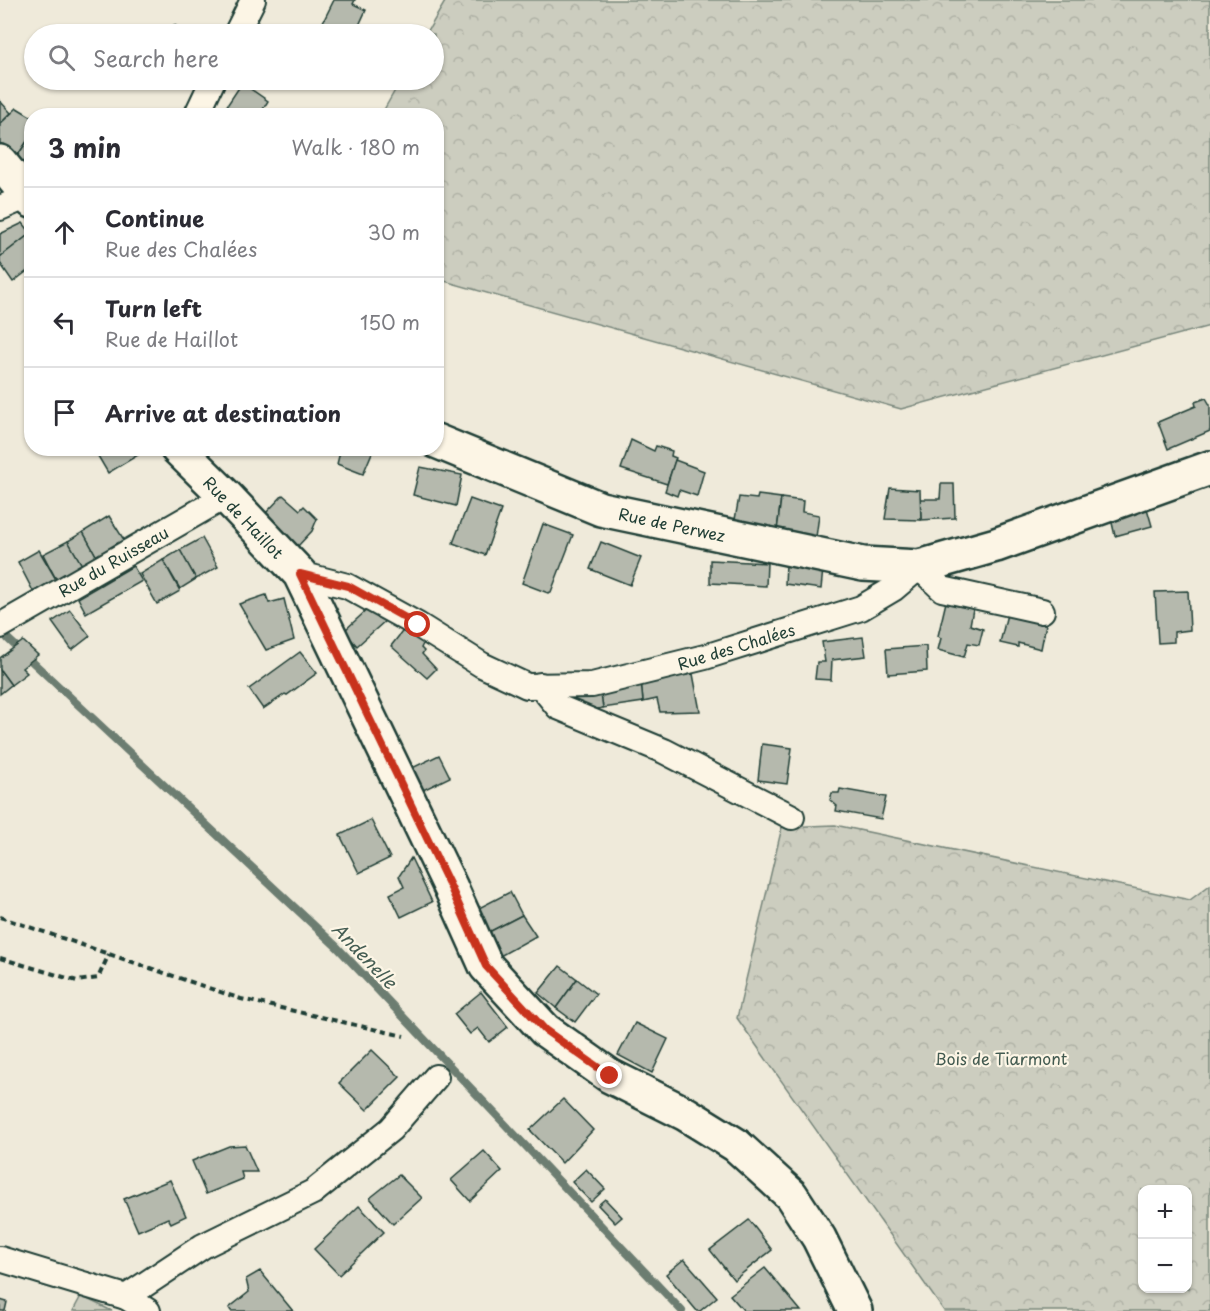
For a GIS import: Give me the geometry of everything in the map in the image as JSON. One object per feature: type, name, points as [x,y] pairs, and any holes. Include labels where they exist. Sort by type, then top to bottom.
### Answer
[{"type":"street","points":[[241,24],[253,0]]},
{"type":"street","points":[[200,108],[208,90]]},
{"type":"street","points":[[0,162],[20,202]]},
{"type":"street","name":"Rue de Perwez","points":[[444,444],[601,509],[863,564],[919,567],[996,545],[1210,468]]},
{"type":"street","name":"Rue de Haillot","points":[[185,456],[300,574],[451,888],[486,966],[545,1030],[610,1076],[686,1114],[736,1145],[791,1195],[819,1238],[855,1311]]},
{"type":"street","name":"Rue du Ruisseau","points":[[0,626],[226,496]]},
{"type":"street","points":[[919,567],[942,589],[1041,611]]},
{"type":"street","name":"Rue des Chalées","points":[[300,574],[348,586],[418,625],[482,665],[527,686],[592,685],[716,654],[861,608],[893,589],[919,567]]},
{"type":"street","points":[[540,685],[558,707],[664,751],[792,817]]},
{"type":"street","points":[[126,1297],[203,1245],[313,1192],[391,1129],[436,1077]]},
{"type":"street","points":[[0,1259],[126,1297],[148,1311]]},
{"type":"path","points":[[0,917],[241,999],[404,1036]]},
{"type":"path","points":[[0,958],[77,981],[98,978],[109,954]]},
{"type":"green space","points":[[446,0],[1210,0],[1210,326],[901,409],[444,281],[444,108],[385,108],[395,90],[444,90],[444,24],[432,24]]},
{"type":"green space","name":"Bois de Tiarmont","points":[[835,825],[1190,900],[1210,885],[1210,1311],[944,1311],[737,1018],[782,827]]},
{"type":"green space","points":[[81,1296],[112,1311],[73,1311]]},
{"type":"building","points":[[334,0],[355,0],[353,4],[366,10],[360,24],[322,24]]},
{"type":"building","points":[[237,90],[252,90],[268,101],[264,108],[225,108]]},
{"type":"building","points":[[0,101],[11,113],[0,124]]},
{"type":"building","points":[[17,108],[24,112],[24,146],[14,161],[0,143],[0,124]]},
{"type":"building","points":[[24,146],[24,174],[14,161]]},
{"type":"building","points":[[24,224],[24,238],[0,257],[0,234]]},
{"type":"building","points":[[24,238],[24,274],[13,282],[0,263],[0,257]]},
{"type":"building","points":[[1206,398],[1210,405],[1210,431],[1168,449],[1158,422],[1196,406],[1195,402]]},
{"type":"building","points":[[631,440],[654,451],[656,446],[672,451],[671,456],[676,458],[667,484],[621,469]]},
{"type":"building","points":[[98,456],[136,456],[108,473]]},
{"type":"building","points":[[339,456],[371,456],[363,474],[337,464]]},
{"type":"building","points":[[675,460],[704,471],[697,496],[679,490],[677,496],[665,491]]},
{"type":"building","points":[[420,467],[462,475],[456,506],[413,495]]},
{"type":"building","points":[[941,484],[954,484],[955,518],[921,520],[920,499],[940,499]]},
{"type":"building","points":[[890,488],[920,490],[921,520],[885,519]]},
{"type":"building","points":[[283,495],[300,510],[304,506],[317,519],[312,531],[298,546],[265,514]]},
{"type":"building","points":[[758,495],[781,498],[777,531],[734,525],[739,497],[757,499]]},
{"type":"building","points":[[781,498],[803,501],[802,512],[819,515],[816,537],[777,531]]},
{"type":"building","points":[[470,499],[501,510],[485,555],[453,543]]},
{"type":"building","points":[[1146,505],[1152,526],[1115,536],[1110,514]]},
{"type":"building","points":[[109,516],[126,543],[98,559],[83,532]]},
{"type":"building","points":[[543,524],[573,535],[551,592],[548,593],[522,583]]},
{"type":"building","points":[[83,532],[98,559],[83,567],[68,541]]},
{"type":"building","points":[[202,538],[218,567],[196,579],[180,550]]},
{"type":"building","points":[[68,541],[83,567],[57,581],[43,554]]},
{"type":"building","points":[[601,542],[641,558],[630,585],[590,569]]},
{"type":"building","points":[[39,550],[57,581],[34,593],[18,562]]},
{"type":"building","points":[[180,550],[196,579],[180,589],[163,560]]},
{"type":"building","points":[[163,560],[180,591],[157,604],[140,574]]},
{"type":"building","points":[[710,560],[767,563],[766,586],[710,583]]},
{"type":"building","points":[[786,564],[823,569],[821,589],[785,584]]},
{"type":"building","points":[[133,566],[142,581],[86,613],[78,598]]},
{"type":"building","points":[[1188,591],[1190,630],[1174,632],[1174,642],[1158,643],[1155,592]]},
{"type":"building","points":[[266,595],[269,603],[284,599],[294,640],[266,650],[239,604]]},
{"type":"building","points":[[946,602],[973,609],[970,625],[983,629],[979,645],[968,643],[964,657],[938,650],[941,638],[938,636]]},
{"type":"building","points":[[370,607],[385,621],[357,646],[344,631]]},
{"type":"building","points":[[70,610],[90,636],[72,650],[52,622]]},
{"type":"building","points":[[1007,614],[1046,624],[1041,649],[1018,643],[1018,647],[1000,643]]},
{"type":"building","points":[[405,628],[424,642],[421,648],[424,651],[422,654],[436,669],[427,678],[391,646]]},
{"type":"building","points":[[863,637],[866,656],[832,660],[831,680],[815,679],[817,662],[825,662],[822,642]]},
{"type":"building","points":[[23,641],[38,655],[22,668],[27,673],[11,685],[0,670],[0,658]]},
{"type":"building","points":[[926,646],[927,671],[888,674],[886,649]]},
{"type":"building","points":[[300,652],[317,673],[263,709],[249,689]]},
{"type":"building","points":[[0,670],[11,685],[0,694]]},
{"type":"building","points":[[693,674],[700,711],[660,712],[657,699],[643,702],[641,681]]},
{"type":"building","points":[[641,681],[643,702],[603,708],[600,688]]},
{"type":"building","points":[[600,688],[603,708],[587,711],[574,706],[574,691]]},
{"type":"building","points":[[762,744],[792,748],[787,784],[758,780]]},
{"type":"building","points":[[439,755],[450,777],[419,792],[408,770]]},
{"type":"building","points":[[840,789],[886,797],[881,819],[836,811],[837,806],[830,800],[832,793],[839,793]]},
{"type":"building","points":[[371,820],[390,858],[359,873],[340,835]]},
{"type":"building","points":[[411,858],[432,902],[401,917],[390,894],[404,887],[399,876]]},
{"type":"building","points":[[510,892],[522,915],[489,932],[477,909]]},
{"type":"building","points":[[522,915],[536,936],[500,956],[489,932]]},
{"type":"building","points":[[560,966],[577,979],[556,1008],[538,993]]},
{"type":"building","points":[[577,979],[596,994],[575,1022],[556,1008]]},
{"type":"building","points":[[481,992],[508,1027],[489,1042],[478,1028],[470,1034],[454,1014]]},
{"type":"building","points":[[635,1023],[668,1039],[652,1073],[618,1055]]},
{"type":"building","points":[[372,1050],[400,1077],[367,1110],[339,1083]]},
{"type":"building","points":[[563,1099],[593,1130],[562,1163],[530,1130]]},
{"type":"building","points":[[245,1145],[257,1172],[241,1172],[243,1179],[206,1194],[192,1161],[229,1146]]},
{"type":"building","points":[[484,1151],[502,1171],[470,1201],[451,1180]]},
{"type":"building","points":[[586,1169],[605,1189],[591,1202],[572,1182]]},
{"type":"building","points":[[399,1175],[422,1198],[393,1224],[370,1198]]},
{"type":"building","points":[[170,1180],[186,1216],[171,1223],[168,1218],[138,1231],[124,1199]]},
{"type":"building","points":[[605,1199],[622,1217],[615,1223],[598,1205]]},
{"type":"building","points":[[359,1206],[384,1232],[339,1275],[314,1249]]},
{"type":"building","points":[[749,1220],[772,1250],[734,1280],[710,1250]]},
{"type":"building","points":[[684,1259],[717,1297],[700,1311],[697,1311],[666,1274]]},
{"type":"building","points":[[765,1268],[801,1311],[744,1311],[730,1295]]},
{"type":"building","points":[[260,1271],[293,1311],[231,1311],[229,1308],[249,1292],[246,1279]]},
{"type":"building","points":[[0,1300],[7,1302],[5,1311],[0,1311]]},
{"type":"waterway","name":"Andenelle","points":[[8,639],[337,947],[682,1311]]},
{"type":"route","points":[[418,625],[348,586],[300,574],[451,888],[486,966],[545,1030],[610,1076]]}]
